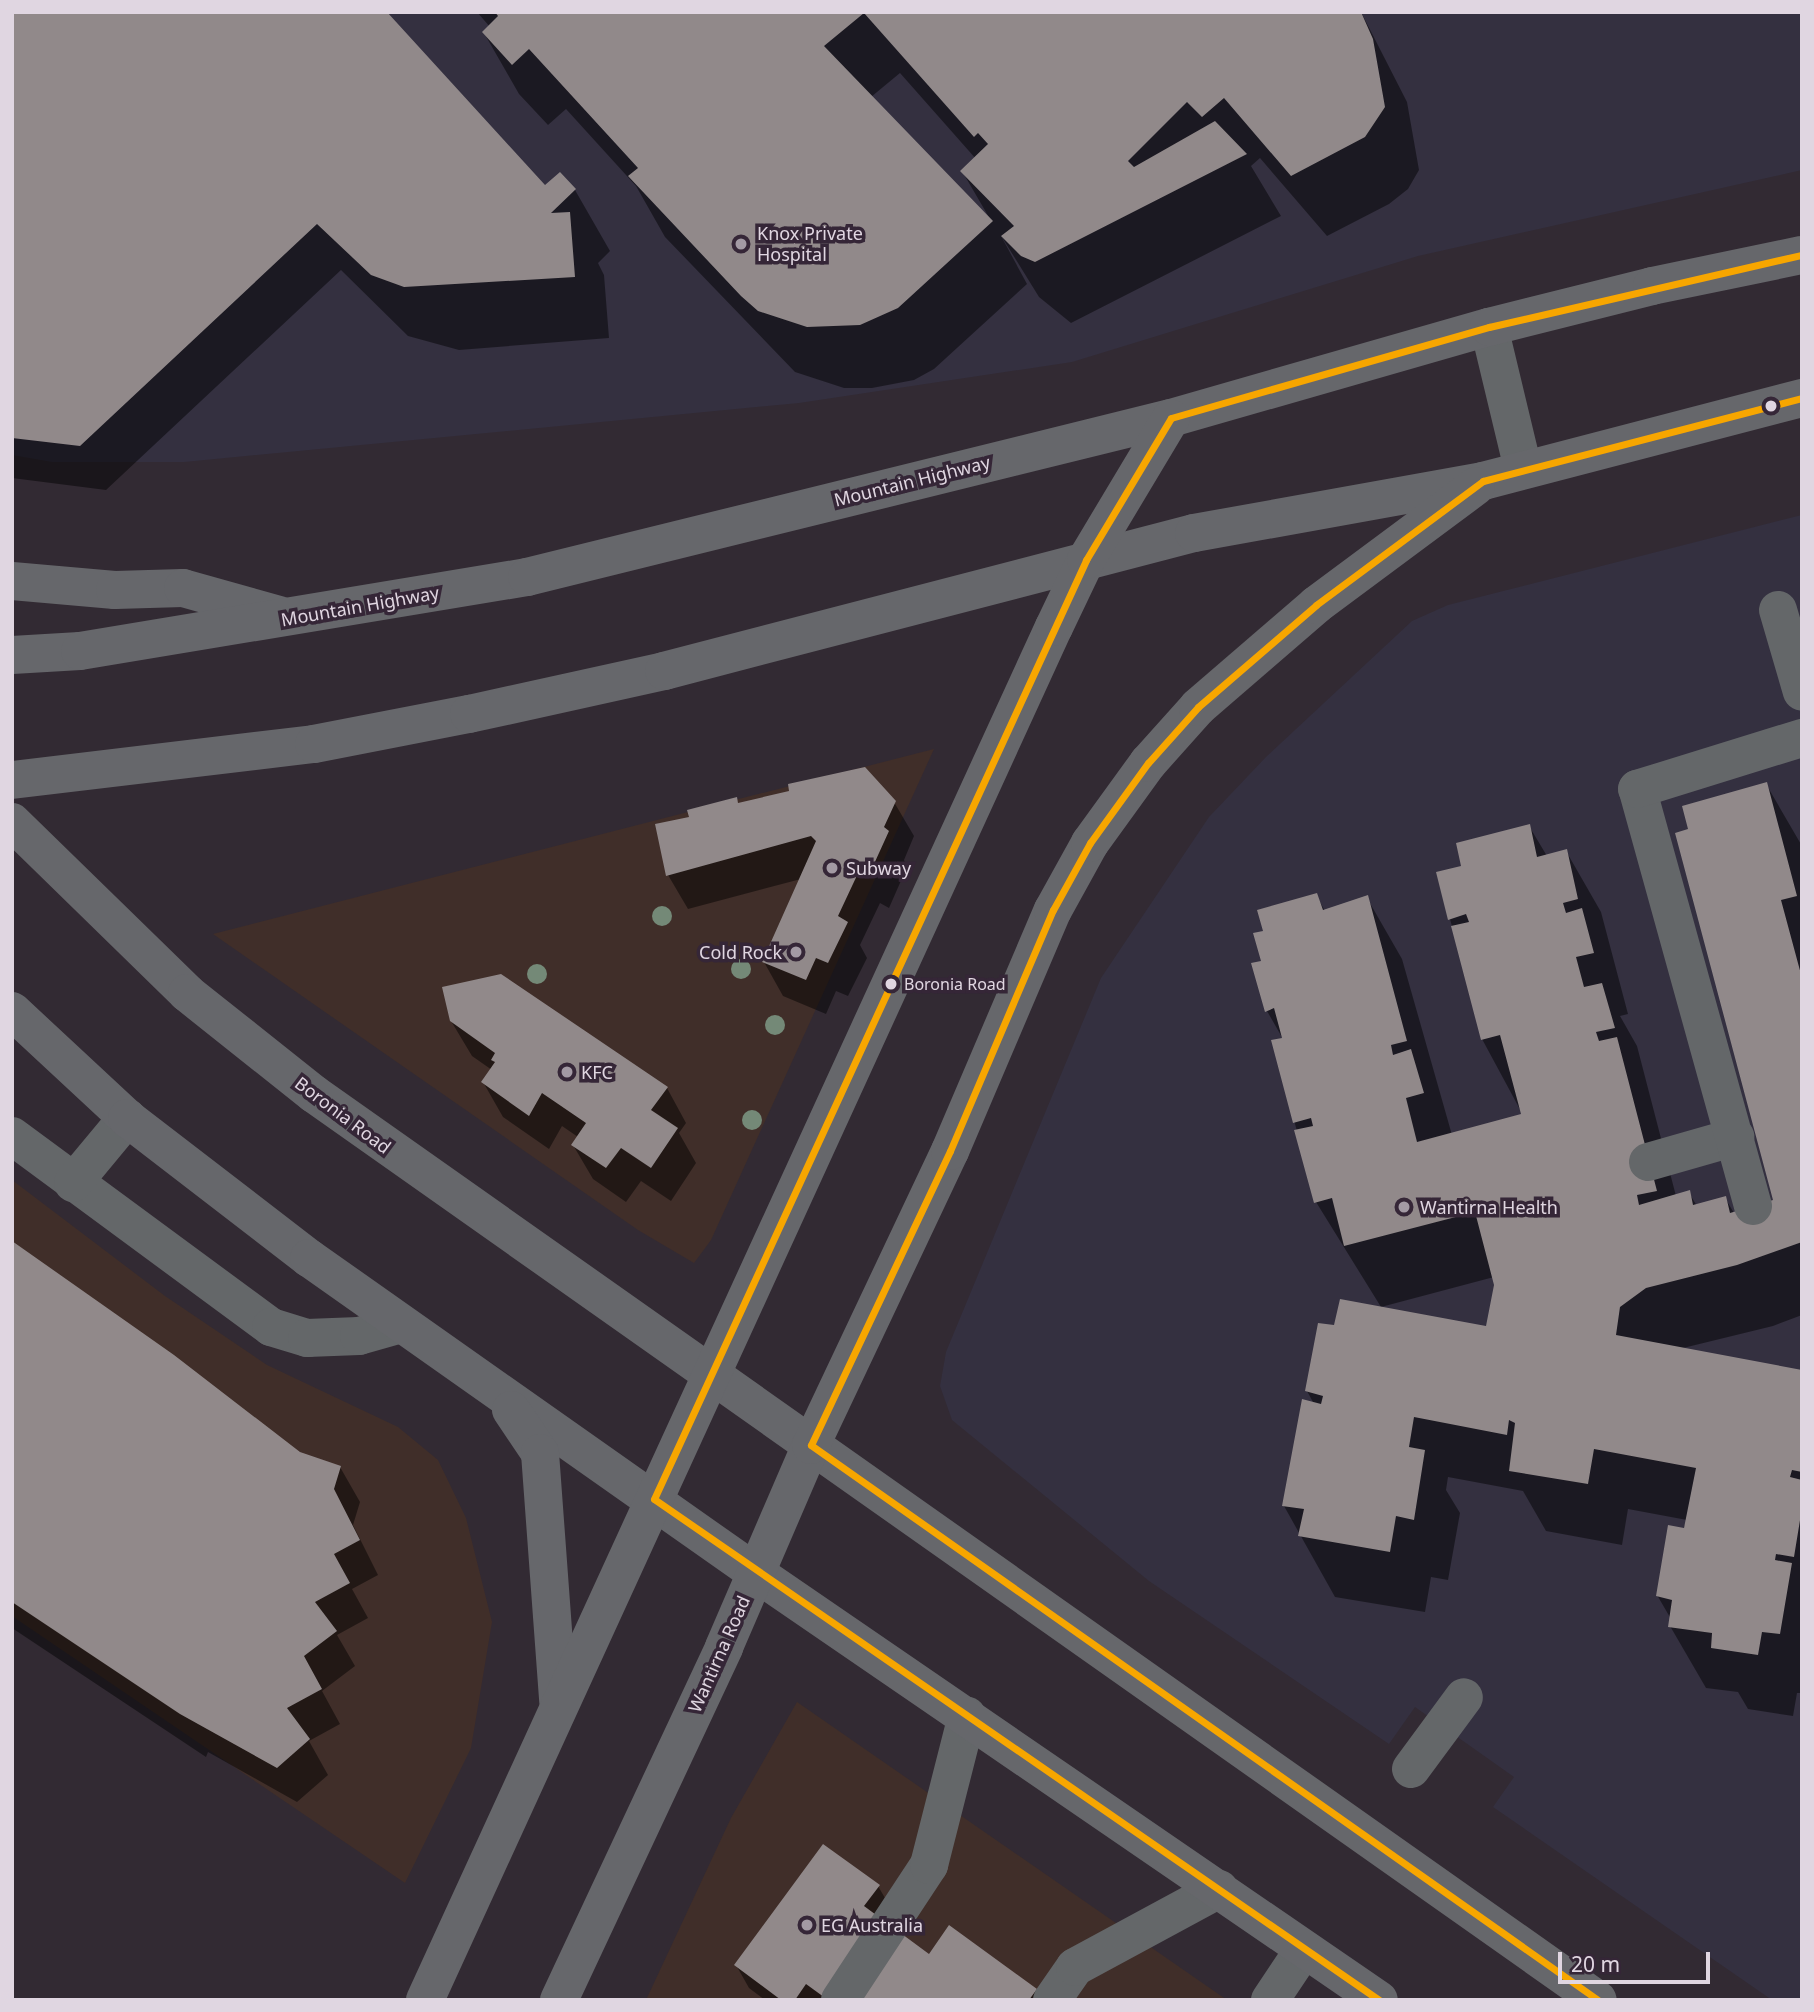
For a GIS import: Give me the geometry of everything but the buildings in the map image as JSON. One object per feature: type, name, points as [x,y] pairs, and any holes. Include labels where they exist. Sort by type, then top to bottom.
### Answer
[{"type":"main road","name":"Mountain Highway","points":[[12,655],[80,650],[292,618],[527,577],[1171,418],[1489,327],[1652,286],[1802,255]]},
{"type":"main road","points":[[12,780],[314,744],[469,714],[664,671],[1194,533],[1483,481],[1523,468],[1802,398]]},
{"type":"main road","points":[[425,2000],[558,1703],[1086,560],[1171,418]]},
{"type":"main road","name":"Wantirna Road","points":[[559,2000],[756,1573],[811,1445],[950,1152],[1053,910],[1090,843],[1148,763],[1198,707],[1316,605],[1483,481]]},
{"type":"main road","points":[[12,581],[115,590],[183,588],[292,618]]},
{"type":"main road","name":"Boronia Road","points":[[12,822],[177,984],[231,1029],[495,1226],[712,1373],[1598,2000]]},
{"type":"main road","points":[[12,1011],[127,1118],[401,1324],[756,1573],[1379,2000]]},
{"type":"main road","points":[[498,1392],[540,1453],[558,1703]]},
{"type":"lane","points":[[1489,327],[1523,468]]},
{"type":"lane","points":[[1778,610],[1802,692]]},
{"type":"lane","points":[[1753,1206],[1637,789],[1802,738]]},
{"type":"lane","points":[[73,1183],[127,1118]]},
{"type":"lane","points":[[12,1136],[271,1326],[307,1338],[359,1336],[401,1324]]},
{"type":"lane","points":[[1648,1162],[1735,1137]]},
{"type":"lane","points":[[1411,1769],[1464,1697]]},
{"type":"lane","points":[[840,2000],[929,1865],[967,1716]]},
{"type":"lane","points":[[1052,2000],[1076,1967],[1219,1889]]},
{"type":"lane","points":[[1269,2000],[1304,1949]]},
{"type":"shaded area","name":"Knox Private Hospital","points":[[12,12],[1802,12],[1802,170],[1418,256],[1072,362],[799,403],[184,462],[52,462],[12,455]]},
{"type":"shaded area","name":"Wantirna Health","points":[[1802,515],[1802,2000],[1772,2000],[1493,1807],[1514,1777],[1415,1707],[1389,1744],[1149,1581],[952,1420],[940,1386],[946,1352],[1101,978],[1209,817],[1266,757],[1412,621],[1448,605]]},
{"type":"shaded area","points":[[934,749],[711,1240],[694,1263],[638,1230],[213,934]]},
{"type":"shaded area","points":[[12,1180],[165,1296],[267,1365],[398,1427],[438,1460],[466,1518],[492,1622],[471,1748],[405,1883],[12,1616]]},
{"type":"shaded area","points":[[797,1702],[1227,2000],[646,2000],[731,1818]]},
{"type":"transit line","points":[[1379,2000],[654,1499],[1086,560],[1171,418],[1489,327],[1802,255]]},
{"type":"transit line","points":[[1598,2000],[811,1445],[950,1151],[1053,910],[1090,843],[1148,763],[1198,707],[1316,605],[1483,481],[1802,398]]},
{"type":"place","name":"Knox Private Hospital","points":[[741,244]]},
{"type":"place","name":"Subway","points":[[832,868]]},
{"type":"place","name":"Cold Rock","points":[[796,952]]},
{"type":"place","name":"Boronia Road","points":[[891,984]]},
{"type":"place","name":"KFC","points":[[567,1072]]},
{"type":"place","name":"Wantirna Health","points":[[1404,1207]]},
{"type":"place","name":"EG Australia","points":[[807,1925]]}]
